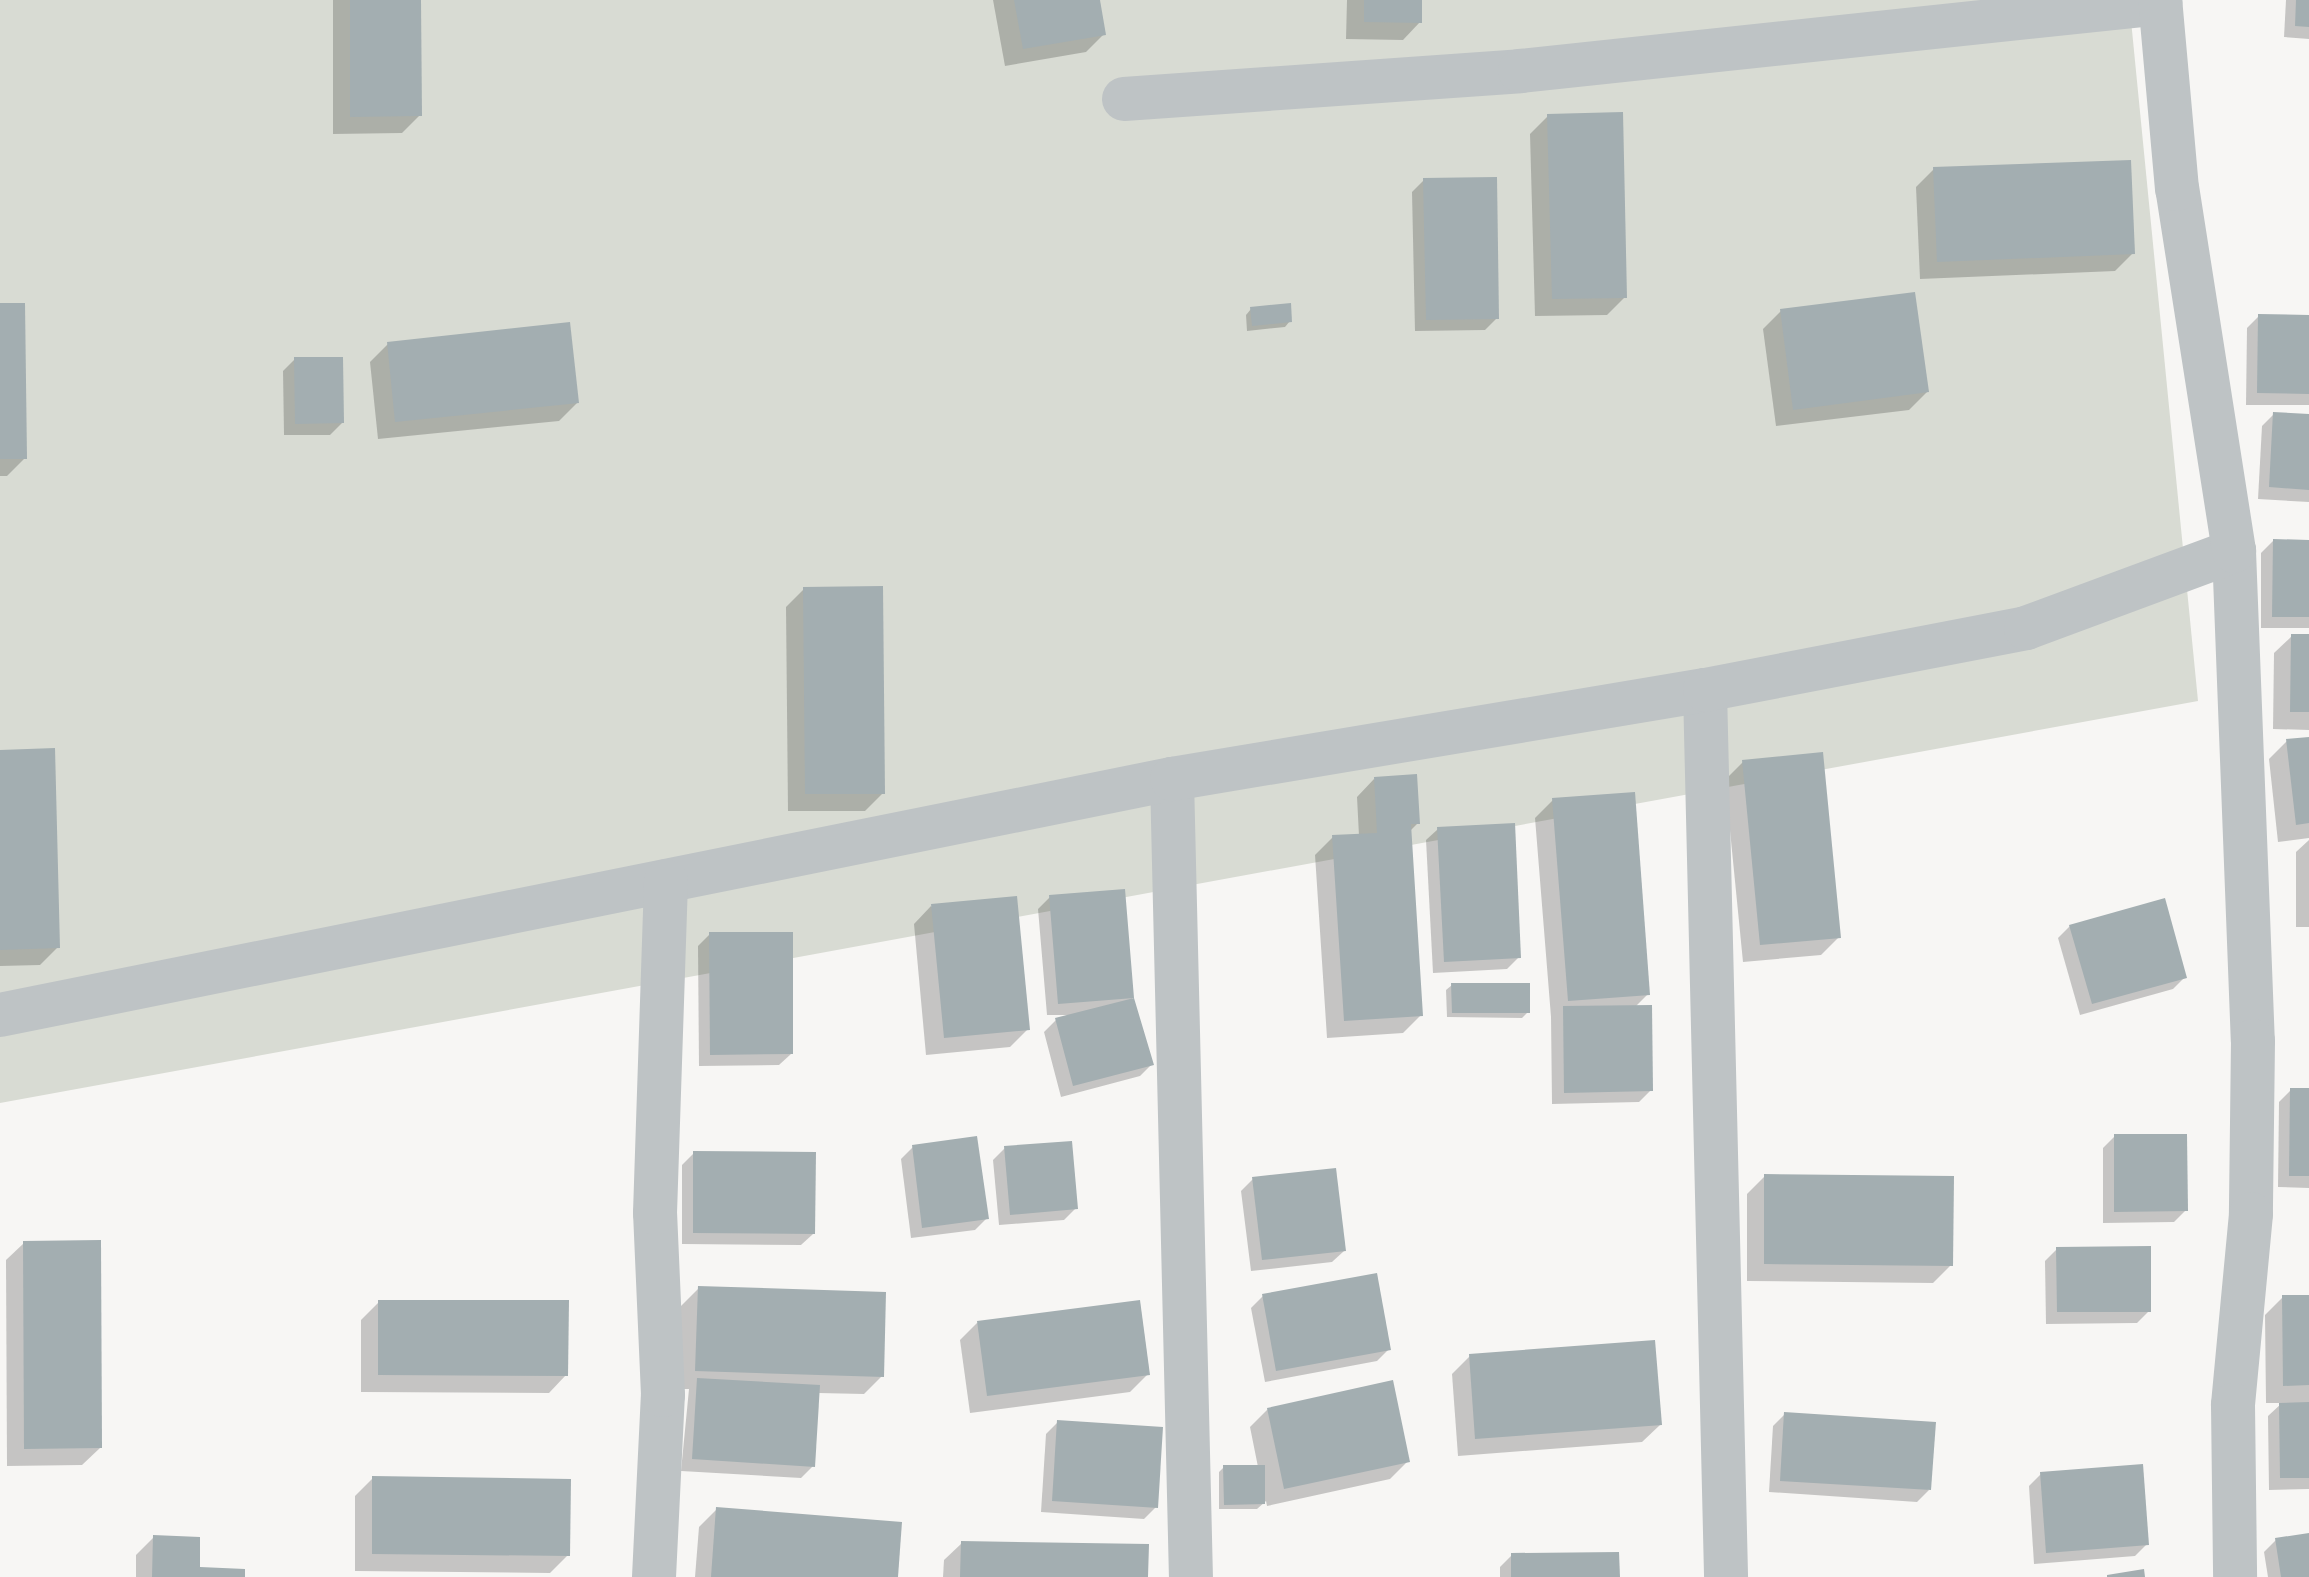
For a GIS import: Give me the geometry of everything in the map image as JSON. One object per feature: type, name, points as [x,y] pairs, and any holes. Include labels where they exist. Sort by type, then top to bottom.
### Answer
[{"type":"street","points":[[1124,99],[1520,71],[2160,1],[2177,189],[2234,551],[2253,1041],[2251,1214],[2233,1405],[2235,1577]]},
{"type":"street","points":[[0,1015],[1172,779],[1705,690],[2026,628],[2234,551]]},
{"type":"street","points":[[1705,690],[1726,1577]]},
{"type":"street","points":[[1172,779],[1191,1577]]},
{"type":"street","points":[[654,1577],[663,1395],[655,1213],[666,881]]},
{"type":"shaded area","points":[[0,0],[2129,0],[2198,701],[0,1103]]},
{"type":"building","points":[[350,0],[421,0],[422,116],[350,117]]},
{"type":"building","points":[[1014,0],[1100,0],[1106,35],[1023,49]]},
{"type":"building","points":[[1364,0],[1422,0],[1422,23],[1364,22]]},
{"type":"building","points":[[2296,0],[2309,0],[2309,27],[2295,26]]},
{"type":"building","points":[[1623,112],[1627,298],[1552,299],[1547,114]]},
{"type":"building","points":[[2131,160],[2135,254],[1937,262],[1933,167]]},
{"type":"building","points":[[1497,177],[1499,319],[1426,320],[1423,178]]},
{"type":"building","points":[[1915,292],[1929,392],[1793,410],[1780,309]]},
{"type":"building","points":[[0,303],[25,303],[27,459],[0,459]]},
{"type":"building","points":[[1291,303],[1292,322],[1252,326],[1250,307]]},
{"type":"building","points":[[2258,314],[2309,315],[2309,394],[2257,393]]},
{"type":"building","points":[[570,322],[579,403],[395,422],[387,342]]},
{"type":"building","points":[[294,357],[343,357],[344,423],[295,424]]},
{"type":"building","points":[[2273,412],[2309,414],[2309,490],[2269,487]]},
{"type":"building","points":[[2273,539],[2309,540],[2309,617],[2272,617]]},
{"type":"building","points":[[883,586],[885,794],[805,794],[803,587]]},
{"type":"building","points":[[2291,634],[2309,634],[2309,712],[2290,712]]},
{"type":"building","points":[[2309,737],[2309,823],[2296,825],[2286,739]]},
{"type":"building","points":[[55,748],[60,948],[0,950],[0,750]]},
{"type":"building","points":[[1823,752],[1841,938],[1760,945],[1742,760]]},
{"type":"building","points":[[1417,774],[1420,824],[1411,824],[1423,1016],[1344,1021],[1332,835],[1377,833],[1374,777]]},
{"type":"building","points":[[1635,792],[1650,995],[1568,1001],[1552,798]]},
{"type":"building","points":[[1515,823],[1521,958],[1444,962],[1437,827]]},
{"type":"building","points":[[1125,889],[1134,998],[1058,1004],[1049,895]]},
{"type":"building","points":[[1017,896],[1030,1030],[944,1038],[931,904]]},
{"type":"building","points":[[2165,898],[2187,978],[2092,1004],[2069,925]]},
{"type":"building","points":[[709,932],[793,932],[793,1054],[710,1055]]},
{"type":"building","points":[[1451,983],[1530,983],[1530,1013],[1452,1013]]},
{"type":"building","points":[[1134,998],[1154,1065],[1073,1086],[1055,1018]]},
{"type":"building","points":[[1652,1005],[1653,1091],[1564,1093],[1563,1006]]},
{"type":"building","points":[[2290,1088],[2309,1088],[2309,1176],[2289,1176]]},
{"type":"building","points":[[2114,1134],[2187,1134],[2188,1211],[2114,1212]]},
{"type":"building","points":[[977,1136],[989,1219],[922,1228],[912,1145]]},
{"type":"building","points":[[1072,1141],[1078,1209],[1010,1215],[1004,1146]]},
{"type":"building","points":[[693,1151],[816,1152],[815,1234],[693,1233]]},
{"type":"building","points":[[1336,1168],[1346,1251],[1262,1260],[1252,1177]]},
{"type":"building","points":[[1764,1174],[1954,1176],[1953,1266],[1764,1264]]},
{"type":"building","points":[[101,1240],[102,1448],[24,1449],[23,1241]]},
{"type":"building","points":[[2151,1246],[2151,1312],[2057,1312],[2056,1247]]},
{"type":"building","points":[[1377,1273],[1391,1350],[1276,1371],[1262,1294]]},
{"type":"building","points":[[698,1286],[886,1292],[884,1377],[695,1371]]},
{"type":"building","points":[[2282,1295],[2309,1295],[2309,1385],[2283,1386]]},
{"type":"building","points":[[378,1300],[569,1300],[568,1376],[378,1375]]},
{"type":"building","points":[[1140,1300],[1150,1375],[987,1396],[977,1321]]},
{"type":"building","points":[[1655,1340],[1662,1425],[1475,1439],[1469,1354]]},
{"type":"building","points":[[697,1378],[820,1385],[815,1467],[692,1459]]},
{"type":"building","points":[[1393,1380],[1410,1462],[1284,1489],[1267,1408]]},
{"type":"building","points":[[2309,1402],[2309,1478],[2280,1478],[2279,1403]]},
{"type":"building","points":[[1784,1412],[1936,1422],[1931,1490],[1780,1481]]},
{"type":"building","points":[[1057,1420],[1163,1427],[1158,1508],[1052,1501]]},
{"type":"building","points":[[2143,1464],[2149,1545],[2046,1553],[2040,1472]]},
{"type":"building","points":[[1223,1465],[1265,1465],[1265,1504],[1224,1505]]},
{"type":"building","points":[[372,1476],[571,1479],[570,1556],[372,1554]]},
{"type":"building","points":[[716,1507],[902,1522],[898,1577],[711,1577]]},
{"type":"building","points":[[2309,1533],[2309,1577],[2281,1577],[2275,1538]]},
{"type":"building","points":[[153,1535],[200,1537],[200,1567],[245,1569],[245,1577],[152,1577]]},
{"type":"building","points":[[961,1541],[1149,1544],[1148,1577],[960,1577]]},
{"type":"building","points":[[1619,1552],[1620,1577],[1511,1577],[1511,1553]]},
{"type":"building","points":[[2144,1569],[2145,1577],[2107,1577],[2107,1575]]}]
